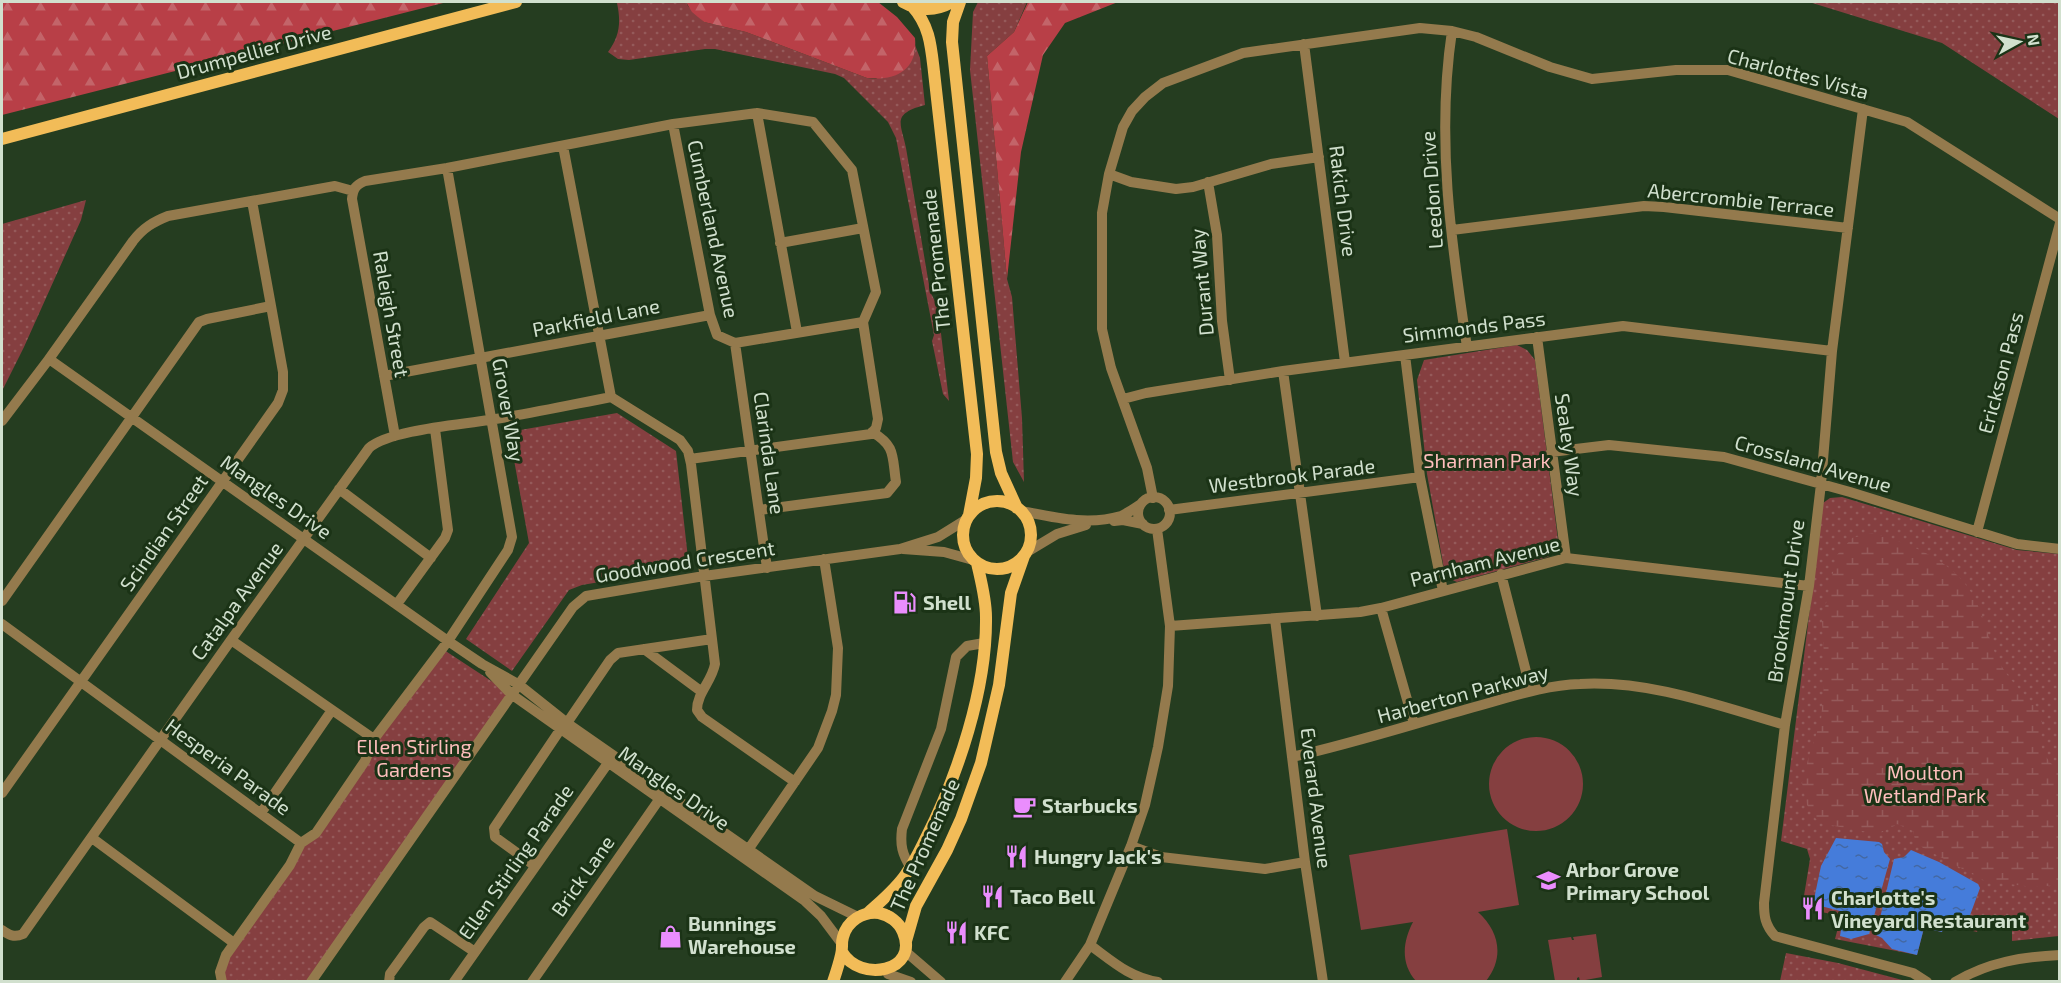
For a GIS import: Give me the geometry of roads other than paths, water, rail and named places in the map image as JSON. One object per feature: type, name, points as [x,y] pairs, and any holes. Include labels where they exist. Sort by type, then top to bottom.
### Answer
[{"type":"main road","name":"Drumpellier Drive","points":[[2,139],[516,2]]},
{"type":"main road","points":[[907,4],[931,9],[952,2]]},
{"type":"main road","name":"The Promenade","points":[[960,2],[953,22],[952,42],[996,452],[1001,473],[1019,510]]},
{"type":"main road","name":"The Promenade","points":[[907,4],[921,16],[928,29],[936,92],[977,454],[976,478],[968,517]]},
{"type":"main road","points":[[994,501],[1004,502],[1019,510],[1029,523],[1031,533],[1025,554],[1013,565],[1004,569],[990,569],[975,561],[965,548],[963,538],[968,517],[980,506],[994,501]]},
{"type":"main road","name":"The Promenade","points":[[906,946],[916,906],[947,850],[981,763],[999,685],[1011,593],[1025,554]]},
{"type":"main road","name":"The Promenade","points":[[863,915],[893,890],[911,868],[933,824],[960,758],[977,691],[984,643],[985,606],[975,561]]},
{"type":"main road","points":[[833,981],[846,928],[863,915],[878,913],[888,916],[903,931],[906,946],[899,965],[879,978],[868,977],[852,968],[842,948]]},
{"type":"street","name":"Charlottes Vista","points":[[1153,498],[1147,468],[1111,368],[1102,329],[1102,213],[1109,174],[1123,127],[1145,97],[1163,83],[1243,53],[1420,28],[1452,31],[1476,37],[1550,67],[1592,79],[1676,70],[1728,70],[1907,122],[2060,221]]},
{"type":"street","name":"Leedon Drive","points":[[1452,31],[1447,62],[1445,162],[1467,346]]},
{"type":"street","name":"Rakich Drive","points":[[1304,44],[1345,362]]},
{"type":"street","name":"Brookmount Drive","points":[[1863,110],[1832,351],[1821,484],[1809,586],[1785,725],[1764,903],[1767,928],[1774,936],[1913,974],[1927,981]]},
{"type":"street","points":[[757,113],[796,332]]},
{"type":"street","name":"Cumberland Avenue","points":[[2,422],[50,359],[141,230],[168,216],[335,186],[353,195],[357,184],[365,181],[563,147],[673,124],[757,113],[813,123],[852,170],[876,292],[863,322],[735,344],[717,335],[710,315],[673,124]]},
{"type":"street","points":[[563,147],[610,397],[680,440],[688,451],[690,459],[715,664],[714,672],[697,704],[698,710],[702,717],[795,782]]},
{"type":"street","points":[[1109,174],[1133,182],[1176,189],[1193,187],[1271,164],[1319,157]]},
{"type":"street","name":"Grover Way","points":[[301,843],[316,833],[365,761],[374,739],[448,641],[511,543],[512,537],[447,168]]},
{"type":"street","name":"Durant Way","points":[[1208,182],[1217,235],[1222,321],[1230,380]]},
{"type":"street","name":"Raleigh Street","points":[[353,195],[395,436]]},
{"type":"street","name":"Scindian Street","points":[[2,794],[278,403],[283,390],[283,372],[252,201]]},
{"type":"street","name":"Abercrombie Terrace","points":[[1452,230],[1644,206],[1848,228]]},
{"type":"street","name":"Erickson Pass","points":[[1977,532],[2060,221]]},
{"type":"street","points":[[780,243],[863,228]]},
{"type":"street","points":[[2,601],[199,322],[271,306]]},
{"type":"street","name":"Parkfield Lane","points":[[384,376],[710,315]]},
{"type":"street","points":[[690,459],[871,434],[878,419],[863,322]]},
{"type":"street","name":"Simmonds Pass","points":[[1123,399],[1283,371],[1623,326],[1832,351]]},
{"type":"street","name":"Sealey Way","points":[[1537,338],[1566,558]]},
{"type":"street","name":"Clarinda Lane","points":[[735,344],[767,567]]},
{"type":"street","points":[[1405,354],[1420,477],[1443,591]]},
{"type":"street","name":"Mangles Drive","points":[[50,359],[448,641],[482,664],[518,684],[608,764],[662,795],[827,903],[863,915]]},
{"type":"street","points":[[1283,371],[1317,616]]},
{"type":"street","name":"Catalpa Avenue","points":[[2,930],[17,937],[23,934],[369,448],[376,442],[395,436],[610,397]]},
{"type":"street","points":[[397,604],[446,538],[449,523],[435,429]]},
{"type":"street","points":[[759,510],[887,493],[896,482],[890,446],[872,432]]},
{"type":"street","name":"Crossland Avenue","points":[[1551,452],[1609,445],[1724,457],[1752,463],[2017,544],[2060,549]]},
{"type":"street","name":"Westbrook Parade","points":[[1169,510],[1420,477]]},
{"type":"street","points":[[339,489],[431,558]]},
{"type":"street","points":[[1019,510],[1072,520],[1121,518],[1157,529],[1168,521],[1169,510],[1163,501],[1153,498],[1121,518],[1067,529],[1048,538],[1025,554]]},
{"type":"street","points":[[1142,504],[1138,514],[1143,524]]},
{"type":"street","name":"Goodwood Crescent","points":[[511,694],[573,607],[586,596],[704,576],[900,549],[938,537],[968,517]]},
{"type":"street","points":[[1065,981],[1090,945],[1131,846],[1145,805],[1158,747],[1168,686],[1170,626],[1157,529]]},
{"type":"street","name":"Goodwood Crescent","points":[[900,549],[940,551],[975,561]]},
{"type":"street","name":"Parnham Avenue","points":[[1170,626],[1317,616],[1381,608],[1566,558],[1809,586]]},
{"type":"street","points":[[748,850],[818,748],[829,722],[836,695],[838,648],[824,560]]},
{"type":"street","points":[[1501,574],[1532,691]]},
{"type":"street","points":[[1381,608],[1414,724]]},
{"type":"street","name":"Everard Avenue","points":[[1275,619],[1305,862],[1323,981]]},
{"type":"street","name":"Hesperia Parade","points":[[2,624],[301,843]]},
{"type":"street","points":[[535,866],[495,837],[494,828],[614,655],[712,639]]},
{"type":"street","points":[[231,640],[374,739]]},
{"type":"street","name":"The Promenade","points":[[911,868],[900,846],[902,829],[941,729],[956,657],[967,646],[984,643]]},
{"type":"street","points":[[644,649],[702,692]]},
{"type":"street","name":"Mangles Drive","points":[[482,664],[511,694],[563,726],[662,795],[815,910],[842,948]]},
{"type":"street","name":"Harberton Parkway","points":[[1292,757],[1328,749],[1532,691],[1578,684],[1624,685],[1682,696],[1785,725]]},
{"type":"street","points":[[311,981],[511,694]]},
{"type":"street","points":[[261,813],[332,710]]},
{"type":"street","name":"Ellen Stirling Parade","points":[[454,981],[608,764]]},
{"type":"street","name":"Brick Lane","points":[[532,981],[662,795]]},
{"type":"street","points":[[92,838],[234,943]]},
{"type":"street","points":[[222,981],[220,972],[222,964],[234,943],[290,865],[301,843]]},
{"type":"street","points":[[1131,846],[1161,857],[1265,869],[1305,862]]},
{"type":"street","points":[[787,889],[794,886],[803,888]]},
{"type":"street","points":[[389,981],[390,974],[427,923],[433,924],[475,952]]},
{"type":"street","points":[[1090,945],[1131,975],[1158,981]]},
{"type":"street","points":[[906,946],[941,981]]},
{"type":"street","points":[[1955,981],[1998,962],[2024,957],[2060,955]]},
{"type":"street","points":[[879,978],[911,981]]},
{"type":"water","points":[[1836,838],[1879,842],[1890,859],[1869,934],[1851,939],[1840,936],[1844,912],[1813,904],[1821,866]]},
{"type":"water","points":[[1911,850],[1939,862],[1978,884],[1980,888],[1963,928],[1944,924],[1942,932],[1924,928],[1917,955],[1892,949],[1876,935],[1894,859],[1904,857]]},
{"type":"place","name":"Shell","points":[[905,603]]},
{"type":"place","name":"Starbucks","points":[[1024,806]]},
{"type":"place","name":"Hungry Jack's","points":[[1016,857]]},
{"type":"place","name":"Arbor Grove Primary School","points":[[1548,881]]},
{"type":"place","name":"Taco Bell","points":[[992,897]]},
{"type":"place","name":"Charlotte's Vineyard Restaurant","points":[[1813,909]]},
{"type":"place","name":"KFC","points":[[956,933]]},
{"type":"place","name":"Bunnings Warehouse","points":[[670,936]]},
{"type":"park label","name":"Sharman Park","points":[[1487,461]]},
{"type":"park label","name":"Ellen Stirling Gardens","points":[[414,758]]},
{"type":"park label","name":"Moulton Wetland Park","points":[[1925,784]]}]
